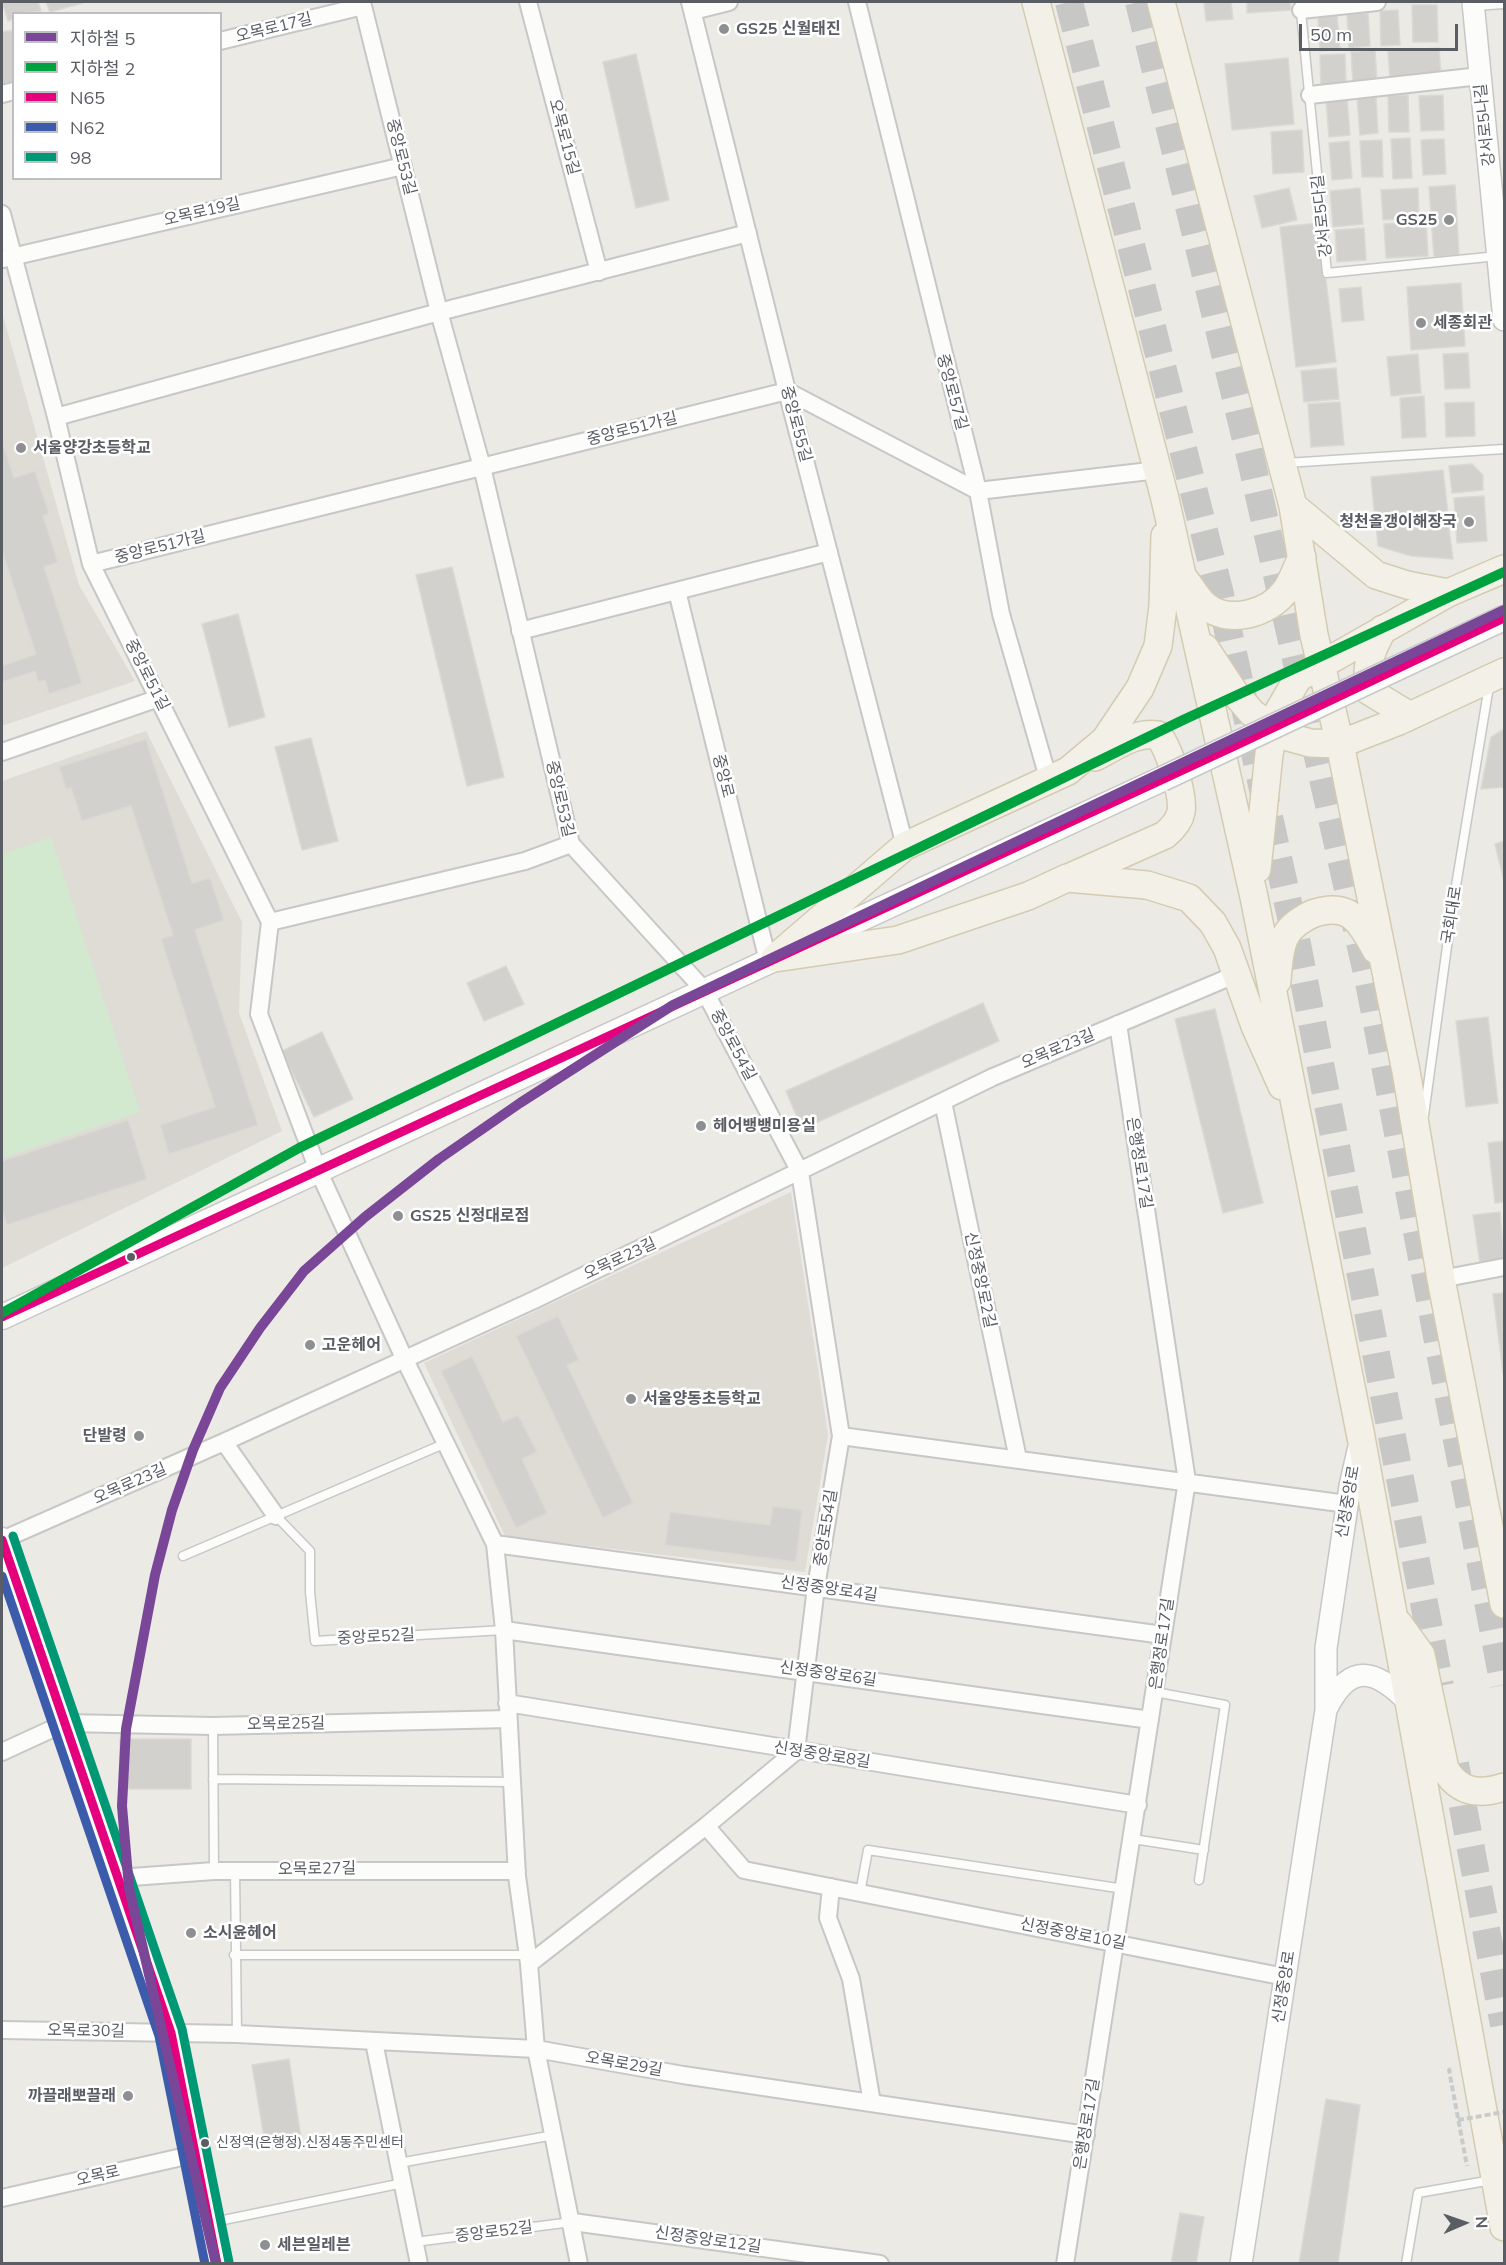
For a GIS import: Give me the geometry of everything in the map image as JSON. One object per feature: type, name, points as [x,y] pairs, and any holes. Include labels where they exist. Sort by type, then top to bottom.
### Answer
[{"type":"main road","points":[[1036,2],[1184,577],[1275,996],[1361,1437],[1504,2226]]},
{"type":"main road","points":[[1161,2],[1293,506],[1314,635],[1351,740],[1354,815],[1420,1151],[1441,1279],[1501,1568],[1504,1604]]},
{"type":"main road","points":[[1059,776],[1105,740],[1140,688],[1158,646],[1163,606],[1165,499]]},
{"type":"main road","points":[[1293,506],[1376,575],[1407,585],[1448,593]]},
{"type":"main road","points":[[1184,577],[1204,605],[1220,614],[1242,616],[1274,603],[1286,591],[1302,557]]},
{"type":"main road","points":[[1254,897],[1263,801],[1274,728],[1277,714],[1298,678],[1448,593],[1504,569]]},
{"type":"main road","points":[[2,1317],[1504,618]]},
{"type":"main road","points":[[1383,629],[1371,650],[1366,671],[1369,691],[1410,716]]},
{"type":"main road","points":[[1197,635],[1234,692],[1252,713],[1285,736],[1310,743],[1351,740],[1497,676]]},
{"type":"main road","points":[[1147,733],[1158,735],[1166,744],[1181,799],[1181,812],[1176,825],[1165,835],[1028,896],[898,940],[771,959],[905,846],[1059,776],[1132,738],[1147,733]]},
{"type":"main road","points":[[1067,878],[1147,885],[1189,898],[1213,923],[1237,974],[1255,1026],[1302,1133]]},
{"type":"main road","points":[[1275,996],[1286,935],[1304,917],[1325,910],[1338,909],[1349,913],[1362,925],[1385,967]]},
{"type":"main road","points":[[2,1540],[171,2033],[218,2264]]},
{"type":"main road","points":[[1394,1618],[1421,1655],[1445,1769],[1452,1782],[1475,1792],[1490,1791],[1504,1786]]},
{"type":"street","name":"오목로15길","points":[[528,2],[599,272]]},
{"type":"street","points":[[692,6],[729,2]]},
{"type":"street","name":"중앙로57길","points":[[857,2],[978,491],[1001,614],[1059,776]]},
{"type":"street","name":"강서로5다길","points":[[1301,6],[1377,2]]},
{"type":"street","name":"오목로17길","points":[[222,40],[362,4]]},
{"type":"street","name":"중앙로53길","points":[[362,4],[439,312],[482,467],[571,844],[704,990]]},
{"type":"street","name":"강서로5나길","points":[[1473,4],[1501,255],[1504,321]]},
{"type":"street","name":"중앙로55길","points":[[692,6],[787,391],[905,846]]},
{"type":"street","points":[[1310,94],[1480,76]]},
{"type":"street","name":"오목로19길","points":[[7,258],[403,166]]},
{"type":"street","name":"중앙로51길","points":[[2,214],[7,258],[56,417],[91,564],[270,922]]},
{"type":"street","points":[[56,417],[439,312],[747,233]]},
{"type":"street","points":[[787,391],[978,491],[1158,470]]},
{"type":"street","name":"중앙로51가길","points":[[91,564],[787,391]]},
{"type":"street","points":[[520,631],[829,552]]},
{"type":"street","name":"중앙로","points":[[677,591],[771,959]]},
{"type":"street","points":[[2,752],[159,698]]},
{"type":"street","points":[[571,844],[525,861],[270,922],[259,1014],[318,1170],[404,1358],[495,1544],[504,1630],[517,1870],[529,1959],[536,2049],[573,2222],[579,2264]]},
{"type":"street","name":"오목로23길","points":[[2,1540],[224,1442],[534,1300],[993,1077],[1237,974]]},
{"type":"street","name":"중앙로54길","points":[[704,990],[800,1172],[841,1436],[816,1587],[796,1751]]},
{"type":"street","name":"은행정로17길","points":[[1065,2264],[1133,1839],[1186,1481],[1118,1024]]},
{"type":"street","name":"신정중앙로2길","points":[[943,1102],[1018,1459]]},
{"type":"street","points":[[1441,1279],[1504,1267]]},
{"type":"street","points":[[841,1436],[1347,1504]]},
{"type":"street","name":"신정중앙로","points":[[1241,2264],[1326,1710],[1326,1648],[1347,1504],[1361,1437]]},
{"type":"street","points":[[224,1442],[276,1516]]},
{"type":"street","name":"신정중앙로4길","points":[[495,1544],[1163,1635]]},
{"type":"street","name":"신정중앙로6길","points":[[504,1630],[806,1670],[1150,1720]]},
{"type":"street","name":"신정중앙로","points":[[1326,1710],[1336,1689],[1349,1680],[1362,1676],[1379,1677],[1409,1703]]},
{"type":"street","name":"오목로25길","points":[[64,1723],[213,1726],[508,1711]]},
{"type":"street","name":"신정중앙로8길","points":[[508,1711],[796,1751],[1138,1805]]},
{"type":"street","points":[[2,1752],[64,1723]]},
{"type":"street","points":[[529,1959],[706,1826],[796,1751]]},
{"type":"street","name":"신정중앙로10길","points":[[706,1826],[744,1870],[1286,1977]]},
{"type":"street","name":"오목로27길","points":[[118,1878],[235,1870],[517,1870]]},
{"type":"street","points":[[831,1887],[828,1918],[851,1979],[872,2103]]},
{"type":"street","name":"오목로30길","points":[[2,2030],[171,2033]]},
{"type":"street","name":"오목로29길","points":[[171,2033],[237,2034],[536,2049],[1086,2135]]},
{"type":"street","points":[[374,2042],[419,2264]]},
{"type":"street","name":"오목로","points":[[2,2198],[195,2154]]},
{"type":"street","name":"신정중앙로12길","points":[[573,2222],[880,2264]]},
{"type":"lane","points":[[1473,4],[1504,4]]},
{"type":"lane","name":"강서로5다길","points":[[1301,6],[1327,273],[1501,255]]},
{"type":"lane","points":[[1282,464],[1504,449]]},
{"type":"lane","name":"국회대로","points":[[1420,1151],[1435,1025],[1497,676]]},
{"type":"lane","points":[[183,1556],[446,1443]]},
{"type":"lane","name":"중앙로52길","points":[[276,1516],[310,1551],[310,1592],[315,1641],[504,1630]]},
{"type":"lane","points":[[1155,1692],[1226,1705],[1199,1880]]},
{"type":"lane","points":[[213,1726],[213,1871]]},
{"type":"lane","points":[[213,1779],[513,1782]]},
{"type":"lane","points":[[1133,1839],[1204,1850]]},
{"type":"lane","points":[[860,1893],[868,1850],[1125,1889]]},
{"type":"lane","points":[[235,1870],[234,1955],[237,2034]]},
{"type":"lane","points":[[234,1955],[529,1959]]},
{"type":"lane","points":[[399,2163],[554,2136]]},
{"type":"lane","points":[[1406,2264],[1418,2193],[1495,2179]]},
{"type":"lane","points":[[209,2223],[403,2183]]},
{"type":"lane","name":"중앙로52길","points":[[415,2242],[573,2222]]},
{"type":"path","points":[[1449,2070],[1466,2166]]},
{"type":"path","points":[[1458,2120],[1504,2112]]},
{"type":"shaded area","name":"서울양강초등학교","points":[[2,312],[79,585],[135,681],[2,726]]},
{"type":"shaded area","points":[[146,731],[242,922],[239,1013],[282,1131],[2,1268],[2,781]]},
{"type":"shaded area","name":"서울양동초등학교","points":[[791,1192],[828,1435],[805,1572],[505,1536],[424,1363]]},
{"type":"green space","points":[[51,837],[140,1112],[2,1158],[2,854]]},
{"type":"building","points":[[2,2],[38,2],[41,11],[12,12],[12,20],[8,21]]},
{"type":"building","points":[[46,2],[82,2],[83,3],[50,12]]},
{"type":"building","points":[[1204,2],[1231,2],[1233,19],[1206,21]]},
{"type":"building","points":[[1247,2],[1290,2],[1291,10],[1247,13]]},
{"type":"building","points":[[1412,5],[1437,5],[1438,42],[1413,42]]},
{"type":"building","points":[[1398,10],[1400,45],[1381,46],[1380,11]]},
{"type":"building","points":[[1368,13],[1370,46],[1349,48],[1347,14]]},
{"type":"building","points":[[1337,15],[1340,49],[1320,51],[1318,16]]},
{"type":"building","points":[[12,30],[12,86],[2,88],[2,32]]},
{"type":"building","points":[[1439,48],[1441,76],[1390,80],[1388,51]]},
{"type":"building","points":[[1375,50],[1377,82],[1353,83],[1351,52]]},
{"type":"building","points":[[636,54],[669,200],[636,208],[603,62]]},
{"type":"building","points":[[1345,54],[1346,86],[1321,87],[1320,55]]},
{"type":"building","points":[[1288,58],[1294,124],[1232,130],[1225,64]]},
{"type":"building","points":[[1388,95],[1408,95],[1409,132],[1389,132]]},
{"type":"building","points":[[1443,95],[1444,130],[1421,131],[1419,96]]},
{"type":"building","points":[[1376,97],[1378,133],[1360,135],[1357,98]]},
{"type":"building","points":[[1347,98],[1350,135],[1329,137],[1326,100]]},
{"type":"building","points":[[1302,130],[1304,172],[1273,174],[1271,132]]},
{"type":"building","points":[[1410,138],[1412,178],[1393,179],[1391,139]]},
{"type":"building","points":[[1444,139],[1446,174],[1423,175],[1421,140]]},
{"type":"building","points":[[1382,140],[1383,177],[1362,177],[1360,141]]},
{"type":"building","points":[[1349,141],[1352,178],[1332,180],[1329,143]]},
{"type":"building","points":[[1455,185],[1459,255],[1434,257],[1429,187]]},
{"type":"building","points":[[1289,188],[1297,220],[1262,228],[1254,196]]},
{"type":"building","points":[[1360,188],[1363,224],[1333,227],[1330,191]]},
{"type":"building","points":[[1418,188],[1419,218],[1383,220],[1381,190]]},
{"type":"building","points":[[1426,221],[1428,256],[1386,258],[1384,224]]},
{"type":"building","points":[[1319,223],[1336,362],[1296,367],[1280,227]]},
{"type":"building","points":[[1364,228],[1366,260],[1337,262],[1335,230]]},
{"type":"building","points":[[1461,283],[1465,346],[1411,350],[1407,287]]},
{"type":"building","points":[[1361,287],[1364,320],[1342,322],[1339,289]]},
{"type":"building","points":[[1468,353],[1470,388],[1445,389],[1443,354]]},
{"type":"building","points":[[1418,354],[1421,393],[1391,396],[1387,357]]},
{"type":"building","points":[[1336,368],[1339,399],[1304,402],[1301,371]]},
{"type":"building","points":[[1424,396],[1426,437],[1402,438],[1400,398]]},
{"type":"building","points":[[1340,402],[1344,445],[1311,447],[1308,404]]},
{"type":"building","points":[[1474,402],[1475,436],[1446,437],[1445,403]]},
{"type":"building","points":[[2,442],[14,478],[35,471],[49,513],[43,516],[58,562],[44,567],[82,683],[49,694],[45,680],[38,682],[35,671],[2,682],[2,666],[36,654],[2,551]]},
{"type":"building","points":[[1472,464],[1483,475],[1483,490],[1452,493],[1449,466]]},
{"type":"building","points":[[1443,470],[1448,514],[1375,521],[1371,477]]},
{"type":"building","points":[[1484,496],[1487,541],[1457,543],[1454,498]]},
{"type":"building","points":[[1448,521],[1453,559],[1411,556],[1378,546],[1376,523]]},
{"type":"building","points":[[452,567],[504,777],[467,786],[416,575]]},
{"type":"building","points":[[238,614],[265,717],[229,727],[202,624]]},
{"type":"building","points":[[1504,729],[1504,787],[1481,789],[1491,737]]},
{"type":"building","points":[[311,738],[338,841],[302,850],[275,747]]},
{"type":"building","points":[[146,739],[192,883],[210,878],[224,920],[195,930],[258,1125],[169,1154],[160,1125],[215,1107],[161,939],[173,935],[131,806],[82,821],[71,788],[66,789],[59,767]]},
{"type":"building","points":[[1504,841],[1504,881],[1495,844]]},
{"type":"building","points":[[506,966],[524,1004],[484,1021],[467,983]]},
{"type":"building","points":[[983,1003],[999,1041],[802,1129],[786,1091]]},
{"type":"building","points":[[1215,1009],[1263,1203],[1223,1213],[1175,1019]]},
{"type":"building","points":[[1488,1017],[1498,1103],[1466,1107],[1456,1021]]},
{"type":"building","points":[[322,1032],[353,1099],[314,1117],[282,1051]]},
{"type":"building","points":[[128,1120],[147,1179],[7,1225],[2,1209],[2,1161]]},
{"type":"building","points":[[1504,1141],[1504,1202],[1495,1203],[1488,1143]]},
{"type":"building","points":[[1500,1212],[1504,1261],[1480,1264],[1473,1215]]},
{"type":"building","points":[[1504,1293],[1504,1372],[1503,1373],[1493,1294]]},
{"type":"building","points":[[558,1316],[579,1360],[567,1365],[633,1503],[603,1518],[516,1336]]},
{"type":"building","points":[[472,1356],[503,1422],[518,1415],[537,1452],[522,1459],[547,1513],[516,1528],[441,1371]]},
{"type":"building","points":[[773,1506],[802,1510],[796,1562],[665,1545],[670,1512],[770,1525]]},
{"type":"building","points":[[120,1739],[191,1739],[191,1789],[119,1789]]},
{"type":"building","points":[[289,2059],[302,2144],[266,2149],[252,2065]]},
{"type":"building","points":[[1326,2099],[1360,2105],[1338,2264],[1299,2264]]},
{"type":"building","points":[[1180,2213],[1204,2217],[1196,2264],[1171,2264]]},
{"type":"tunnel","points":[[1069,2],[1220,594],[1297,944],[1440,1686]]},
{"type":"tunnel","points":[[1139,2],[1251,460],[1369,982],[1504,1685]]},
{"type":"tunnel","points":[[1455,1764],[1504,2025]]},
{"type":"metro line","name":"2","points":[[2,1313],[299,1148],[1183,720],[1504,572]]},
{"type":"metro line","name":"5","points":[[216,2264],[129,1888],[122,1806],[126,1729],[155,1575],[172,1510],[193,1450],[220,1388],[260,1328],[304,1271],[365,1217],[439,1159],[520,1103],[673,1005],[1504,610]]},
{"type":"transit line","name":"N65","points":[[2,1317],[1239,744],[1504,618]]},
{"type":"transit line","name":"98","points":[[13,1536],[182,2029],[229,2262]]},
{"type":"transit line","name":"N65","points":[[2,1540],[171,2033],[217,2264]]},
{"type":"transit line","name":"N62","points":[[2,1576],[159,2036],[205,2264]]},
{"type":"place","name":"GS25 신월태진","points":[[724,29]]},
{"type":"place","name":"GS25","points":[[1449,220]]},
{"type":"place","name":"세종회관","points":[[1421,323]]},
{"type":"place","name":"서울양강초등학교","points":[[21,448]]},
{"type":"place","name":"청천올갱이해장국","points":[[1469,522]]},
{"type":"place","name":"헤어뱅뱅미용실","points":[[701,1126]]},
{"type":"place","name":"GS25 신정대로점","points":[[398,1216]]},
{"type":"place","name":"고운헤어","points":[[310,1345]]},
{"type":"place","name":"서울양동초등학교","points":[[631,1399]]},
{"type":"place","name":"단발령","points":[[139,1436]]},
{"type":"place","name":"소시윤헤어","points":[[191,1933]]},
{"type":"place","name":"까끌래뽀끌래","points":[[128,2096]]},
{"type":"place","name":"신정역(은행정).신정4동주민센터","points":[[205,2143]]},
{"type":"place","name":"세븐일레븐","points":[[265,2245]]}]
